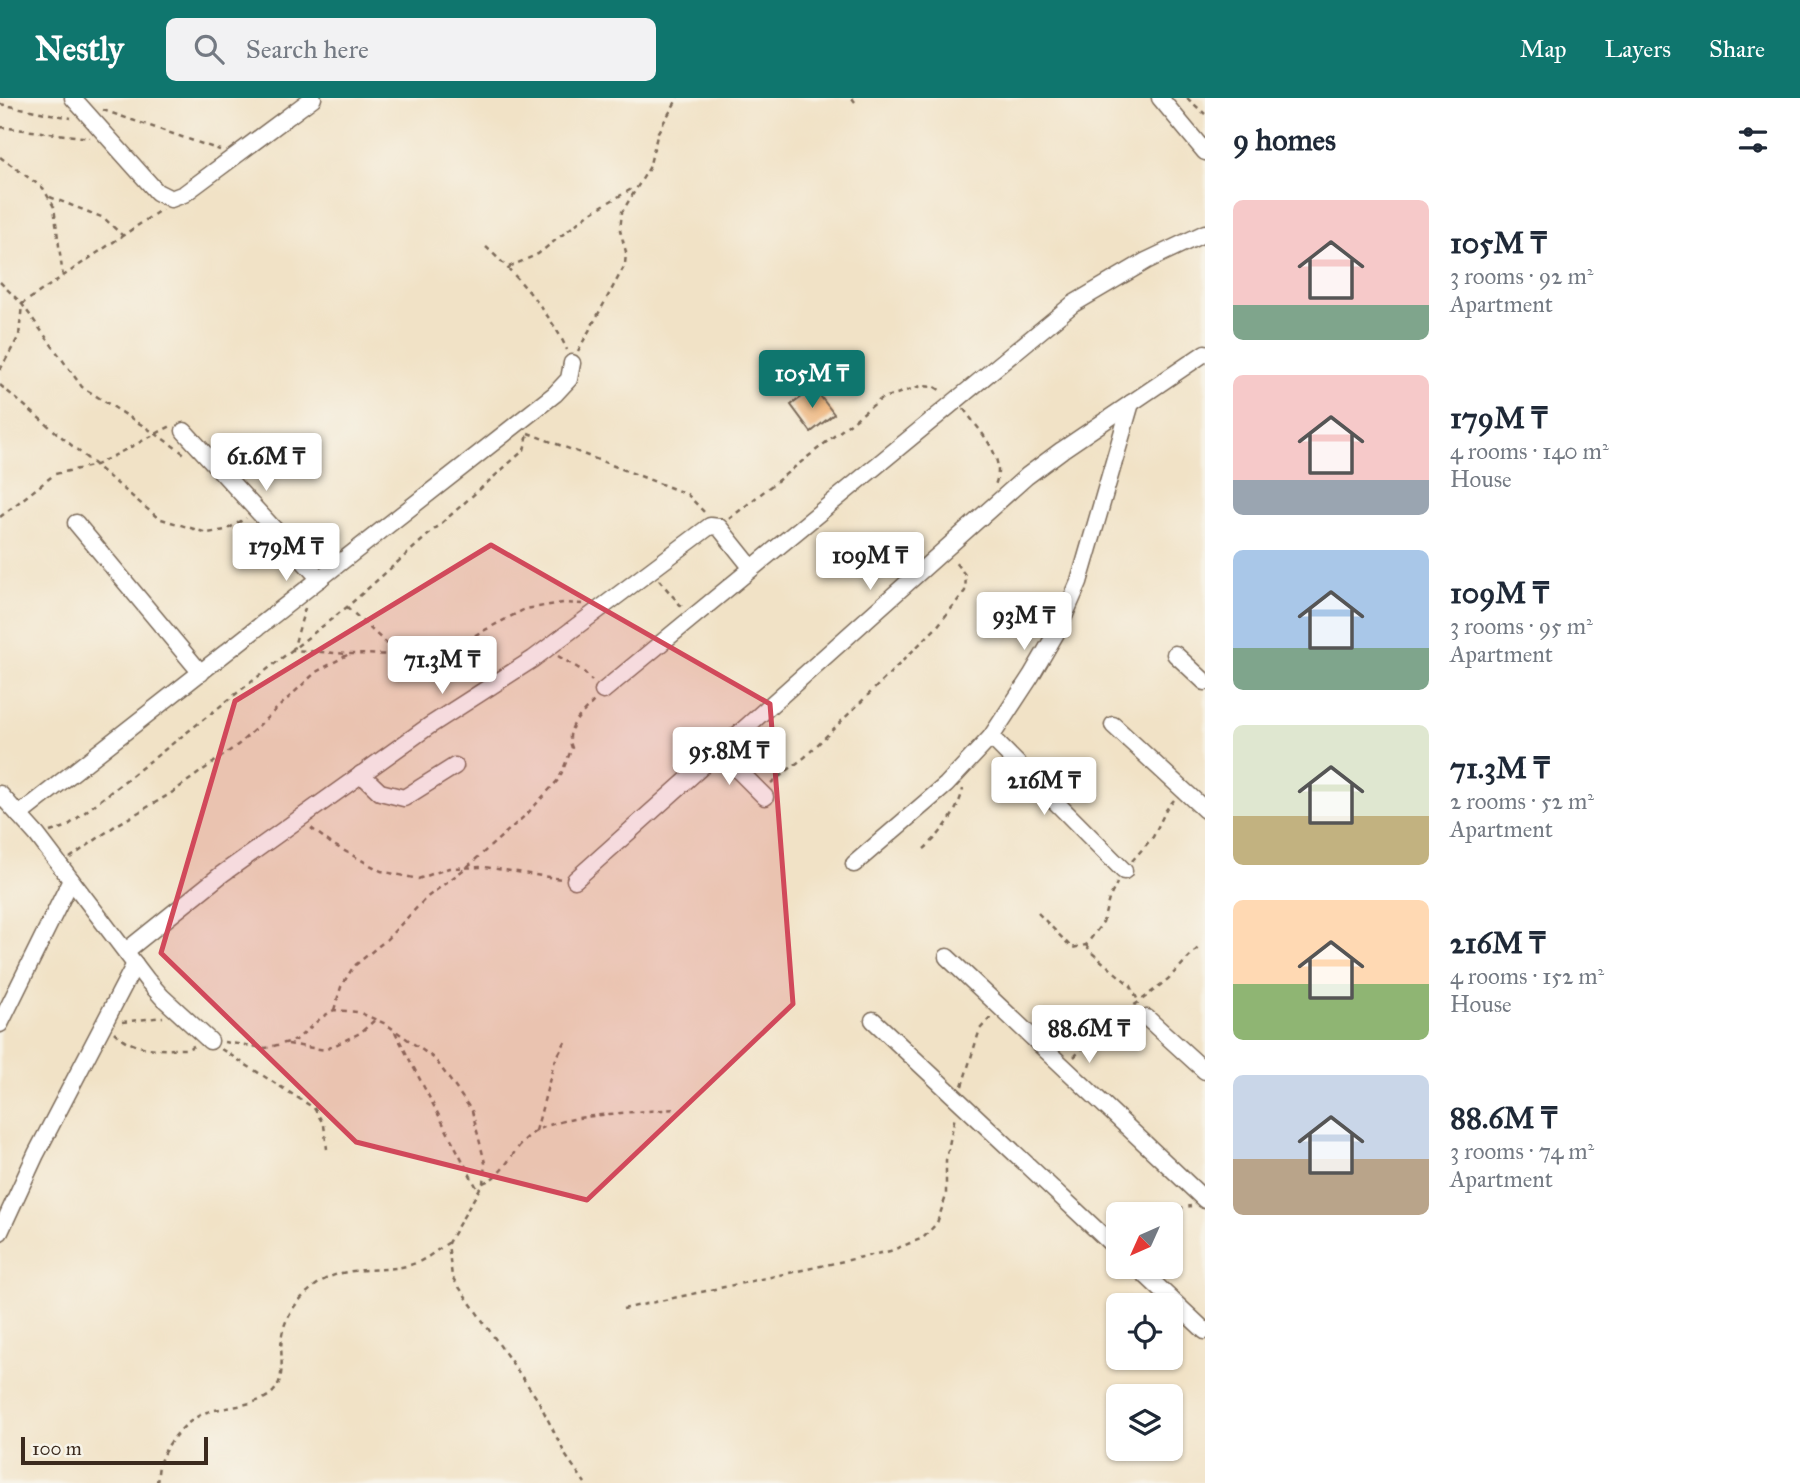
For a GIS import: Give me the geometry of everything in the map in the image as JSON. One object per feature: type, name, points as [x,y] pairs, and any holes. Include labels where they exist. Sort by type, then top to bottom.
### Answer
[{"type":"street","points":[[79,104],[158,192],[171,199],[184,194],[313,98]]},
{"type":"street","points":[[1160,98],[1205,152]]},
{"type":"street","points":[[603,691],[1073,304],[1146,261],[1205,233]]},
{"type":"street","points":[[575,880],[1027,476],[1205,353]]},
{"type":"street","points":[[19,815],[316,583],[521,430],[569,379],[572,363]]},
{"type":"street","points":[[854,864],[946,785],[990,737],[1059,628],[1079,582],[1131,403]]},
{"type":"street","points":[[184,431],[258,512],[316,583]]},
{"type":"street","points":[[76,523],[201,673]]},
{"type":"street","points":[[0,1232],[36,1154],[104,1023],[131,957],[222,874],[429,726],[546,649],[710,526],[719,527],[751,567]]},
{"type":"street","points":[[1175,654],[1205,682]]},
{"type":"street","points":[[1113,725],[1205,810]]},
{"type":"street","points":[[990,737],[1124,870]]},
{"type":"street","points":[[719,751],[762,794]]},
{"type":"street","points":[[362,775],[380,792],[404,798],[455,766]]},
{"type":"street","points":[[0,794],[37,835],[162,997],[210,1041]]},
{"type":"street","points":[[0,1024],[71,880]]},
{"type":"street","points":[[947,957],[1064,1067],[1200,1203]]},
{"type":"street","points":[[1147,1018],[1205,1071]]},
{"type":"street","points":[[873,1020],[1106,1239]]},
{"type":"street","points":[[1150,1279],[1205,1331]]},
{"type":"path","points":[[572,363],[625,265],[626,251],[620,230],[622,212],[649,168],[658,132],[676,98]]},
{"type":"path","points":[[852,98],[856,102]]},
{"type":"path","points":[[1187,98],[1205,114]]},
{"type":"path","points":[[0,104],[95,123]]},
{"type":"path","points":[[79,104],[96,107],[236,155]]},
{"type":"path","points":[[0,127],[111,140]]},
{"type":"path","points":[[0,157],[43,188],[54,207],[63,277]]},
{"type":"path","points":[[509,267],[538,254],[590,213],[638,185]]},
{"type":"path","points":[[48,197],[104,218],[123,236]]},
{"type":"path","points":[[22,304],[159,212],[171,199]]},
{"type":"path","points":[[486,247],[509,267],[561,335],[572,363]]},
{"type":"path","points":[[0,282],[22,304],[82,387],[194,461]]},
{"type":"path","points":[[0,370],[19,336],[22,304]]},
{"type":"path","points":[[0,385],[158,517],[207,533],[226,530],[258,512]]},
{"type":"path","points":[[37,835],[66,827],[347,607],[524,450],[521,430],[543,404]]},
{"type":"path","points":[[0,517],[55,474],[96,465],[171,426],[184,431]]},
{"type":"path","points":[[521,430],[687,494],[704,511],[710,526]]},
{"type":"path","points":[[762,794],[805,757],[936,628],[965,591],[966,576],[945,549]]},
{"type":"path","points":[[651,570],[691,618]]},
{"type":"path","points":[[293,650],[316,583]]},
{"type":"path","points":[[293,650],[349,654],[443,652],[526,609],[563,603],[604,606]]},
{"type":"path","points":[[347,607],[399,654]]},
{"type":"path","points":[[334,1010],[341,987],[353,967],[386,940],[426,898],[467,867],[528,813],[559,779],[572,748],[569,740],[572,726],[603,691],[583,671],[546,649]]},
{"type":"path","points":[[59,865],[114,826],[170,794],[239,744],[316,672],[349,654]]},
{"type":"path","points":[[414,654],[445,670],[508,675]]},
{"type":"path","points":[[924,849],[940,834],[961,797],[964,785]]},
{"type":"path","points":[[1038,913],[1072,948],[1086,945],[1102,922],[1109,900],[1124,870],[1153,837],[1166,810],[1184,790]]},
{"type":"path","points":[[300,819],[332,845],[381,871],[418,879],[449,868],[485,867],[575,880]]},
{"type":"path","points":[[1086,945],[1131,986],[1147,1018]]},
{"type":"path","points":[[1064,1067],[1111,1020],[1168,979],[1200,946]]},
{"type":"path","points":[[624,1309],[890,1251],[923,1238],[937,1223],[946,1196],[946,1160],[958,1100],[980,1029],[1000,1007]]},
{"type":"path","points":[[104,1023],[120,1038],[143,1049],[187,1049],[210,1041],[266,1048],[296,1040],[334,1010],[358,1012],[376,1019],[435,1059],[472,1111],[485,1163],[483,1184]]},
{"type":"path","points":[[104,1023],[184,1017]]},
{"type":"path","points":[[284,1043],[325,1050],[360,1033],[376,1019]]},
{"type":"path","points":[[394,1029],[478,1190]]},
{"type":"path","points":[[210,1041],[314,1108],[324,1125],[327,1149]]},
{"type":"path","points":[[536,1130],[554,1063],[565,1042]]},
{"type":"path","points":[[157,1483],[160,1462],[183,1427],[204,1413],[253,1403],[266,1398],[275,1390],[281,1376],[282,1334],[290,1312],[304,1294],[324,1280],[351,1270],[398,1268],[418,1263],[448,1243],[478,1190],[483,1184],[496,1179],[519,1145],[536,1130],[567,1120],[676,1109]]},
{"type":"path","points":[[448,1243],[452,1277],[538,1400],[566,1456],[585,1483]]},
{"type":"highlighted area","points":[[491,545],[770,704],[793,1004],[587,1200],[356,1142],[161,953],[235,701]]},
{"type":"building","points":[[814,388],[834,414],[811,432],[791,405]]}]
